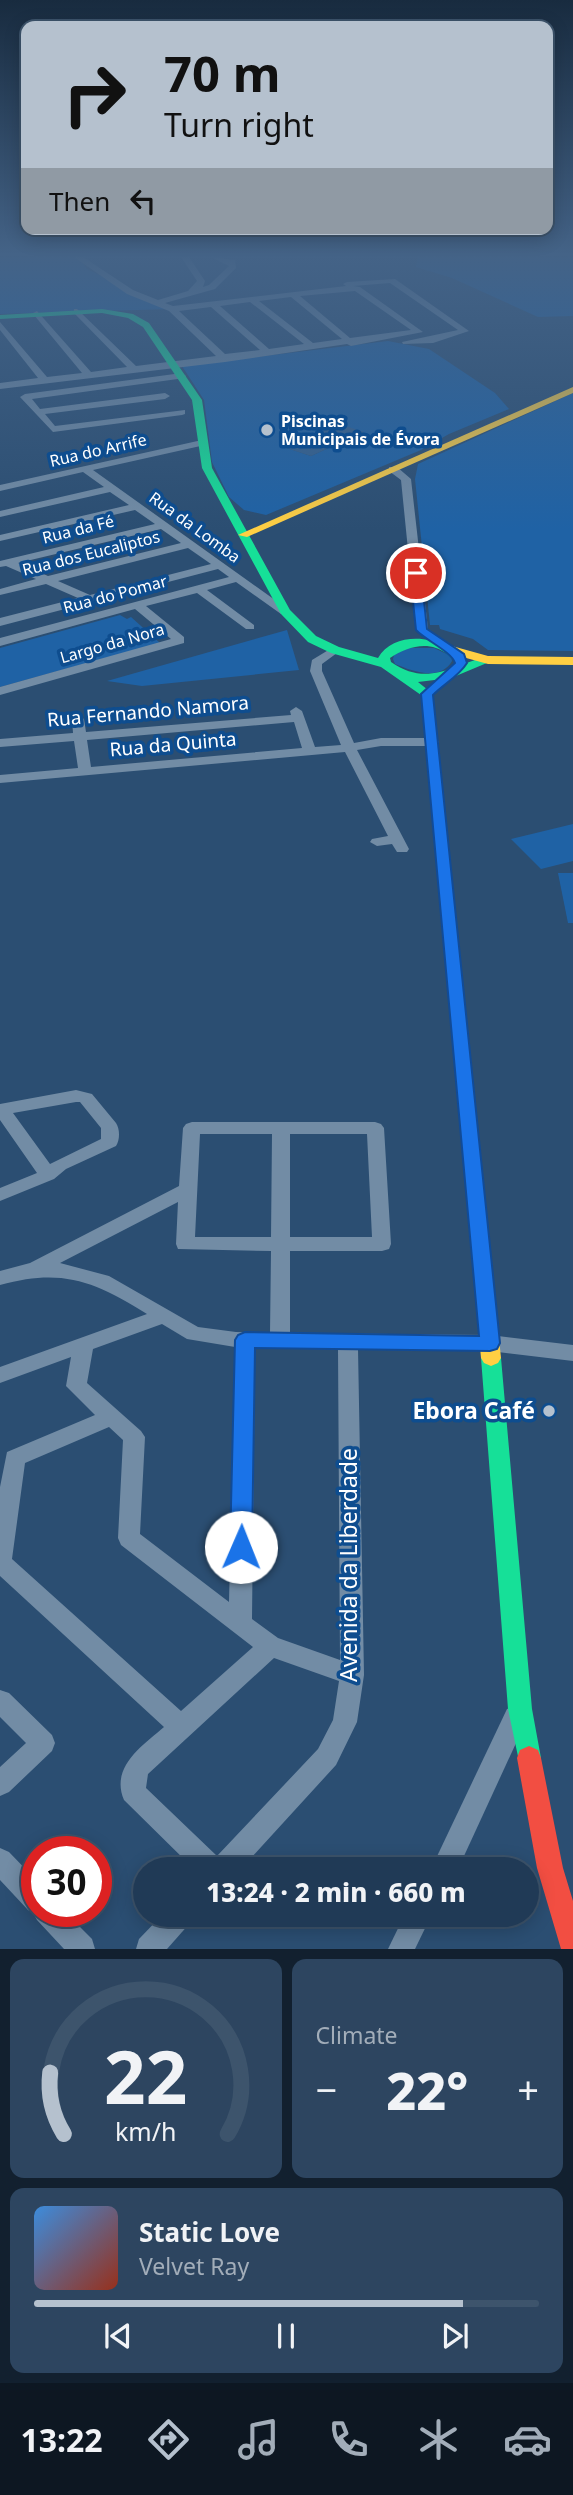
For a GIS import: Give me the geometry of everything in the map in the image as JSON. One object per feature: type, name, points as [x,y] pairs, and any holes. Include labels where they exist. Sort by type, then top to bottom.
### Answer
[{"type":"street","points":[[18,348],[44,380]]},
{"type":"street","points":[[66,348],[89,375]]},
{"type":"street","points":[[113,348],[134,369]]},
{"type":"street","points":[[162,348],[197,400],[205,465],[285,612],[312,639],[342,652],[391,654],[411,643],[446,648],[488,660],[573,661]]},
{"type":"street","points":[[213,348],[223,357]]},
{"type":"street","points":[[263,348],[269,353]]},
{"type":"street","points":[[0,386],[134,369],[176,367],[223,357],[306,348]]},
{"type":"street","points":[[176,367],[150,381],[25,397],[53,429],[182,412]]},
{"type":"street","points":[[150,381],[182,412],[201,436]]},
{"type":"street","points":[[243,535],[573,390]]},
{"type":"street","points":[[38,412],[165,396]]},
{"type":"street","name":"Rua do Arrife","points":[[0,488],[85,469],[201,436]]},
{"type":"street","name":"Rua da Lomba","points":[[85,469],[285,612]]},
{"type":"street","points":[[393,469],[406,478],[422,630],[459,656],[461,663],[427,694]]},
{"type":"street","points":[[0,514],[113,488]]},
{"type":"street","points":[[0,538],[138,506]]},
{"type":"street","name":"Rua da Fé","points":[[2,561],[163,524]]},
{"type":"street","name":"Rua dos Eucaliptos","points":[[0,592],[190,544]]},
{"type":"street","points":[[2,561],[90,599],[111,612]]},
{"type":"street","points":[[0,622],[220,565]]},
{"type":"street","name":"Rua do Pomar","points":[[0,642],[238,578]]},
{"type":"street","points":[[198,588],[250,626]]},
{"type":"street","name":"Largo da Nora","points":[[0,691],[180,640],[137,605]]},
{"type":"street","points":[[391,654],[422,630]]},
{"type":"street","points":[[342,652],[320,660],[315,666],[349,748],[399,844],[377,842]]},
{"type":"street","points":[[391,654],[403,676],[427,694],[490,1343],[520,1709],[562,1866],[573,1945]]},
{"type":"street","points":[[403,676],[426,678],[452,673],[488,660]]},
{"type":"street","name":"Rua Fernando Namora","points":[[0,743],[298,714],[310,751]]},
{"type":"street","points":[[78,719],[85,771]]},
{"type":"street","name":"Rua da Quinta","points":[[0,779],[349,748],[381,742],[432,742]]},
{"type":"street","points":[[0,1195],[48,1175],[60,1166],[110,1142],[110,1127],[86,1098],[76,1097],[1,1110],[48,1175]]},
{"type":"street","points":[[192,1128],[281,1128],[375,1128],[382,1244],[185,1244],[192,1128]]},
{"type":"street","points":[[280,1341],[281,1128]]},
{"type":"street","points":[[0,1278],[33,1269],[188,1189]]},
{"type":"street","points":[[33,1269],[55,1268],[84,1272],[194,1334],[245,1340],[490,1343],[573,1353]]},
{"type":"street","points":[[0,1375],[163,1316]]},
{"type":"street","points":[[240,1624],[245,1340]]},
{"type":"street","name":"Avenida da Liberdade","points":[[234,1857],[327,1757],[345,1722],[352,1675],[348,1342]]},
{"type":"street","points":[[84,1344],[76,1386],[134,1437],[129,1538],[270,1646],[352,1675]]},
{"type":"street","points":[[111,1417],[15,1458],[0,1562],[180,1726]]},
{"type":"street","points":[[200,1857],[133,1792],[136,1768],[270,1646]]},
{"type":"street","points":[[0,1701],[43,1743],[0,1784]]},
{"type":"street","points":[[449,1857],[520,1709]]},
{"type":"street","points":[[0,1861],[21,1884]]},
{"type":"street","points":[[61,1927],[82,1949]]},
{"type":"street","points":[[149,1949],[169,1927]]},
{"type":"street","points":[[401,1949],[412,1927]]},
{"type":"shaded area","name":"Piscinas Municipais de Évora","points":[[331,348],[424,348],[495,393],[509,409],[449,434],[421,450],[266,515],[244,510],[229,497],[212,462],[204,400],[182,366]],"holes":[[[363,432],[311,456],[284,447]]]},
{"type":"shaded area","points":[[573,393],[573,651],[488,650],[473,639],[440,629],[439,625],[430,625],[415,479],[418,464]]},
{"type":"shaded area","points":[[339,424],[364,432],[311,456],[283,447]]},
{"type":"shaded area","points":[[120,615],[127,619],[131,617],[160,643],[0,687],[0,648]]},
{"type":"shaded area","points":[[287,630],[299,670],[142,686],[107,681]]},
{"type":"shaded area","points":[[406,648],[434,648],[451,656],[452,661],[447,667],[433,673],[395,664],[394,655]]},
{"type":"shaded area","points":[[573,824],[573,861],[541,869],[511,839]]},
{"type":"shaded area","points":[[558,873],[573,873],[573,923],[568,923]]},
{"type":"traffic: fast","points":[[162,348],[197,400],[207,468],[285,612],[312,639],[335,650],[385,664],[403,676],[418,678],[447,675],[488,660]]},
{"type":"traffic: fast","points":[[385,664],[384,657],[393,651],[402,646],[424,642],[444,647],[460,661]]},
{"type":"traffic: fast","points":[[403,676],[427,694],[459,1026]]},
{"type":"traffic: fast","points":[[491,1358],[520,1709],[529,1758]]},
{"type":"traffic: slow","points":[[243,535],[573,390]]},
{"type":"traffic: slow","points":[[452,650],[488,660],[573,661]]},
{"type":"traffic: slow","points":[[459,1026],[491,1358]]},
{"type":"traffic: jam","points":[[529,1758],[550,1868],[573,1945]]},
{"type":"place","name":"Piscinas Municipais de Évora","points":[[267,430]]},
{"type":"place","name":"Ebora Café","points":[[549,1411]]},
{"type":"route","points":[[241,1547],[245,1340],[490,1343],[427,694],[461,663],[459,656],[452,650],[431,639],[422,630],[416,573]]}]
